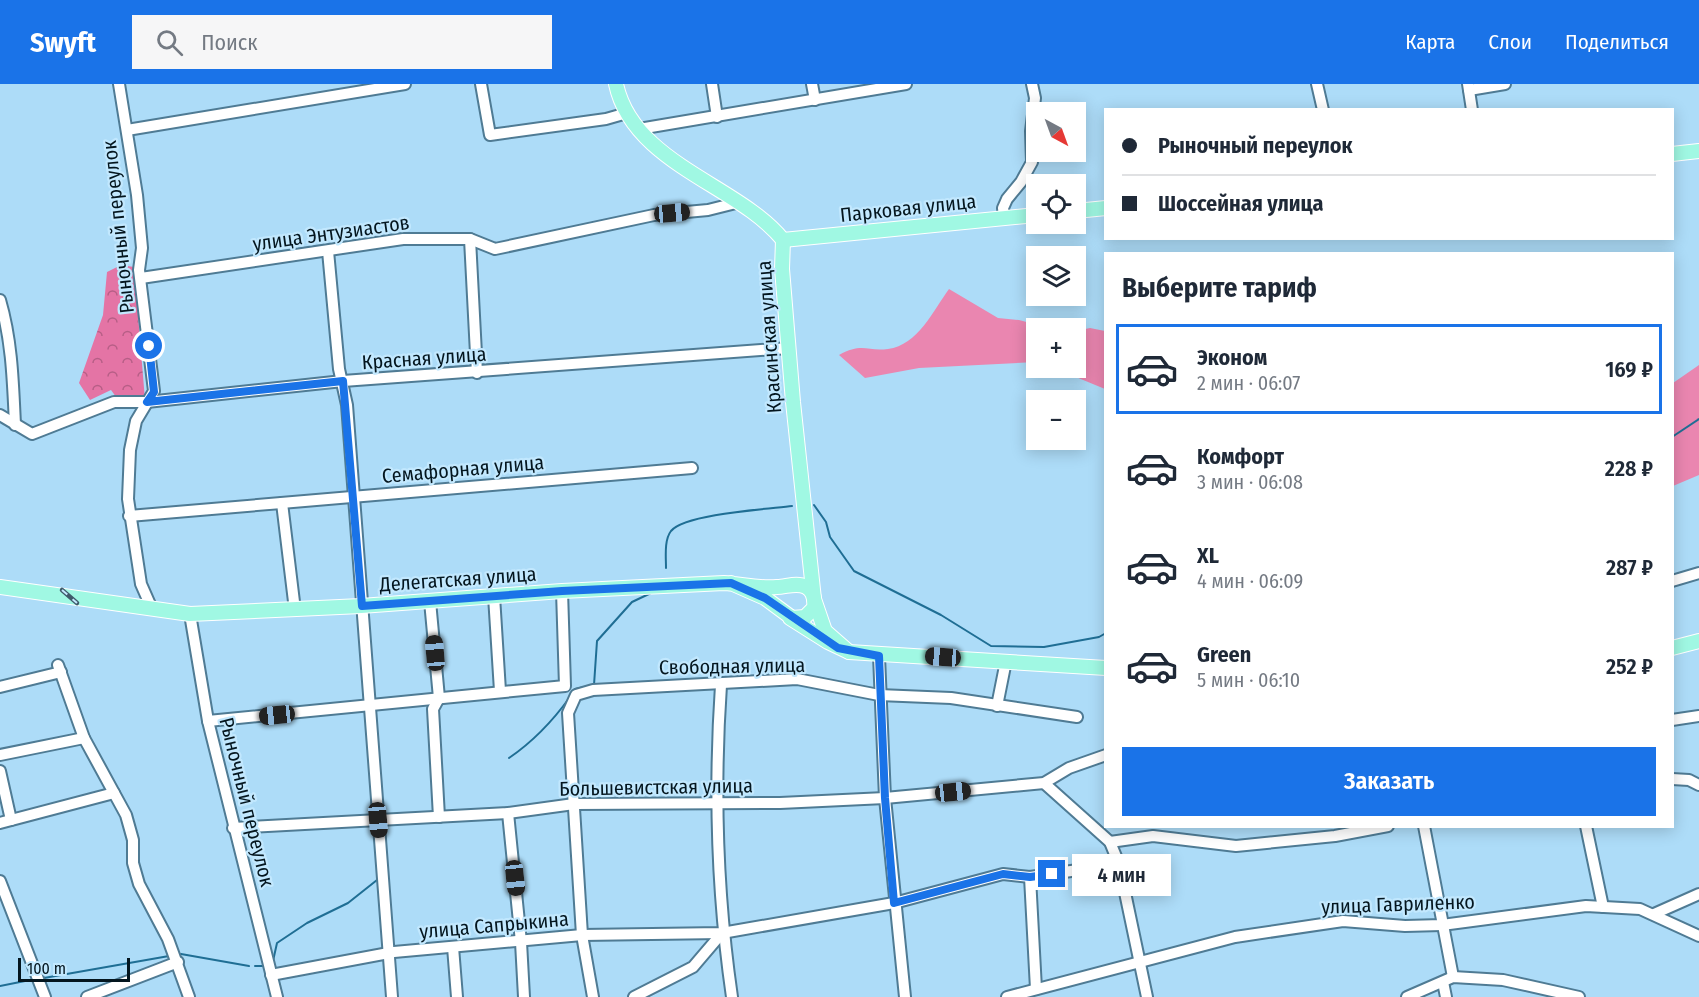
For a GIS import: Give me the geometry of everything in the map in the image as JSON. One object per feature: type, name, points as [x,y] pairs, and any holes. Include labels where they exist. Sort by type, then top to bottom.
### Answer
[{"type":"main road","name":"Красинская улица","points":[[616,84],[627,113],[661,151],[736,203],[758,215],[783,240],[782,269],[814,599],[825,631],[849,652]]},
{"type":"main road","points":[[1674,153],[1699,151]]},
{"type":"main road","points":[[1086,210],[1104,208]]},
{"type":"main road","name":"Парковая улица","points":[[783,240],[1026,216]]},
{"type":"main road","points":[[790,586],[807,587],[814,599],[812,612],[805,617],[796,619],[786,615],[780,601],[783,592],[805,573],[810,556]]},
{"type":"main road","name":"Делегатская улица","points":[[0,587],[190,614],[295,610],[562,591],[731,583],[770,588],[790,586]]},
{"type":"main road","name":"Делегатская улица","points":[[731,583],[765,598],[815,635],[849,652]]},
{"type":"main road","points":[[1674,647],[1699,641]]},
{"type":"main road","points":[[849,652],[879,656],[1104,668]]},
{"type":"street","name":"Рыночный переулок","points":[[119,84],[136,195],[142,248],[139,270],[154,392],[136,421],[130,450],[129,516],[141,584],[152,609]]},
{"type":"street","points":[[127,130],[405,84]]},
{"type":"street","points":[[481,84],[490,135],[606,119],[627,113]]},
{"type":"street","points":[[712,84],[717,117]]},
{"type":"street","points":[[812,84],[815,100]]},
{"type":"street","points":[[639,129],[906,84]]},
{"type":"street","points":[[1004,218],[1007,199],[1021,182],[1032,162],[1031,131],[1035,98],[1032,84]]},
{"type":"street","points":[[1317,84],[1323,108]]},
{"type":"street","points":[[1472,108],[1468,87],[1505,84]]},
{"type":"street","name":"улица Энтузиастов","points":[[141,278],[403,239],[470,239],[495,249],[654,215],[708,210],[736,203]]},
{"type":"street","points":[[470,239],[477,373]]},
{"type":"street","points":[[327,251],[339,369],[343,381],[392,997]]},
{"type":"street","points":[[0,300],[8,326],[15,425]]},
{"type":"street","name":"Красная улица","points":[[0,416],[32,434],[114,402],[147,402],[343,381],[477,373],[789,348]]},
{"type":"street","name":"Семафорная улица","points":[[129,516],[692,468]]},
{"type":"street","points":[[282,503],[295,610]]},
{"type":"street","points":[[1674,580],[1699,573]]},
{"type":"street","points":[[208,722],[565,686],[562,591]]},
{"type":"street","points":[[494,596],[500,691]]},
{"type":"street","points":[[430,601],[439,698],[433,709],[439,817]]},
{"type":"street","name":"Рыночный переулок","points":[[190,614],[208,722],[277,997]]},
{"type":"street","points":[[879,656],[885,798],[905,997]]},
{"type":"street","points":[[997,706],[1006,661]]},
{"type":"street","points":[[0,687],[60,669],[84,738],[126,815],[133,840],[133,863],[140,884],[178,962],[189,997]]},
{"type":"street","name":"Свободная улица","points":[[574,804],[568,713],[576,695],[593,690],[721,685],[797,679],[879,695],[951,698],[1077,717]]},
{"type":"street","points":[[721,685],[715,771],[719,802],[722,933],[732,997]]},
{"type":"street","points":[[1674,720],[1699,716]]},
{"type":"street","points":[[0,755],[84,738]]},
{"type":"street","points":[[1104,756],[1069,768],[1044,783],[1110,842],[1119,864],[1147,997]]},
{"type":"street","points":[[0,771],[12,820]]},
{"type":"street","points":[[1674,779],[1689,780],[1699,784]]},
{"type":"street","name":"Большевистская улица","points":[[233,828],[508,813],[574,804],[780,803],[885,798],[1044,783]]},
{"type":"street","points":[[0,823],[114,793]]},
{"type":"street","points":[[574,804],[582,935],[593,997]]},
{"type":"street","points":[[508,813],[524,997]]},
{"type":"street","points":[[1110,842],[1153,836],[1236,846],[1335,836],[1377,828]]},
{"type":"street","points":[[1424,828],[1442,925],[1448,980],[1446,997]]},
{"type":"street","points":[[1586,828],[1603,907]]},
{"type":"street","name":"улица Сапрыкина","points":[[271,975],[388,953],[582,935],[722,933],[894,903],[1003,874],[1030,877],[1119,864]]},
{"type":"street","points":[[1030,877],[1036,989]]},
{"type":"street","points":[[0,881],[45,997]]},
{"type":"street","points":[[1654,914],[1699,894]]},
{"type":"street","name":"улица Гавриленко","points":[[1007,997],[1141,964],[1235,937],[1343,921],[1406,926],[1442,925],[1586,906],[1640,909],[1699,936]]},
{"type":"street","points":[[634,997],[693,967],[722,933]]},
{"type":"street","points":[[453,947],[457,997]]},
{"type":"street","points":[[87,997],[178,962]]},
{"type":"street","points":[[1407,997],[1448,980],[1503,980],[1579,997]]},
{"type":"shaded area","points":[[949,289],[998,318],[1026,322],[1026,363],[919,368],[865,378],[839,355],[860,348],[881,350],[899,346],[924,326]]},
{"type":"shaded area","points":[[1086,329],[1104,331],[1104,389],[1078,378],[1086,378]]},
{"type":"shaded area","points":[[1699,365],[1699,475],[1674,486],[1674,382]]},
{"type":"green space","points":[[121,265],[134,267],[145,400],[119,401],[111,390],[90,400],[79,383],[103,315],[107,272]]},
{"type":"waterway","points":[[1674,436],[1699,419]]},
{"type":"waterway","points":[[814,505],[826,522],[830,537],[854,571],[941,615],[991,646],[1044,647],[1104,634]]},
{"type":"waterway","points":[[666,568],[667,539],[671,531],[679,525],[709,516],[792,506]]},
{"type":"waterway","points":[[594,685],[597,641],[632,602],[651,593]]},
{"type":"waterway","points":[[573,692],[575,689],[589,686]]},
{"type":"waterway","points":[[509,758],[527,745],[570,697]]},
{"type":"waterway","points":[[273,961],[277,943],[307,923],[348,903],[377,880]]},
{"type":"waterway","points":[[181,954],[249,966]]},
{"type":"waterway","points":[[44,978],[169,956]]},
{"type":"waterway","points":[[255,966],[264,966]]},
{"type":"waterway","points":[[0,986],[35,979]]},
{"type":"railway","points":[[62,590],[77,603]]},
{"type":"route","points":[[149,346],[154,392],[147,402],[343,381],[347,405],[362,606],[562,591],[731,583],[765,598],[815,635],[838,648],[849,652],[879,656],[885,798],[894,903],[1003,874],[1030,877],[1052,874]]}]
